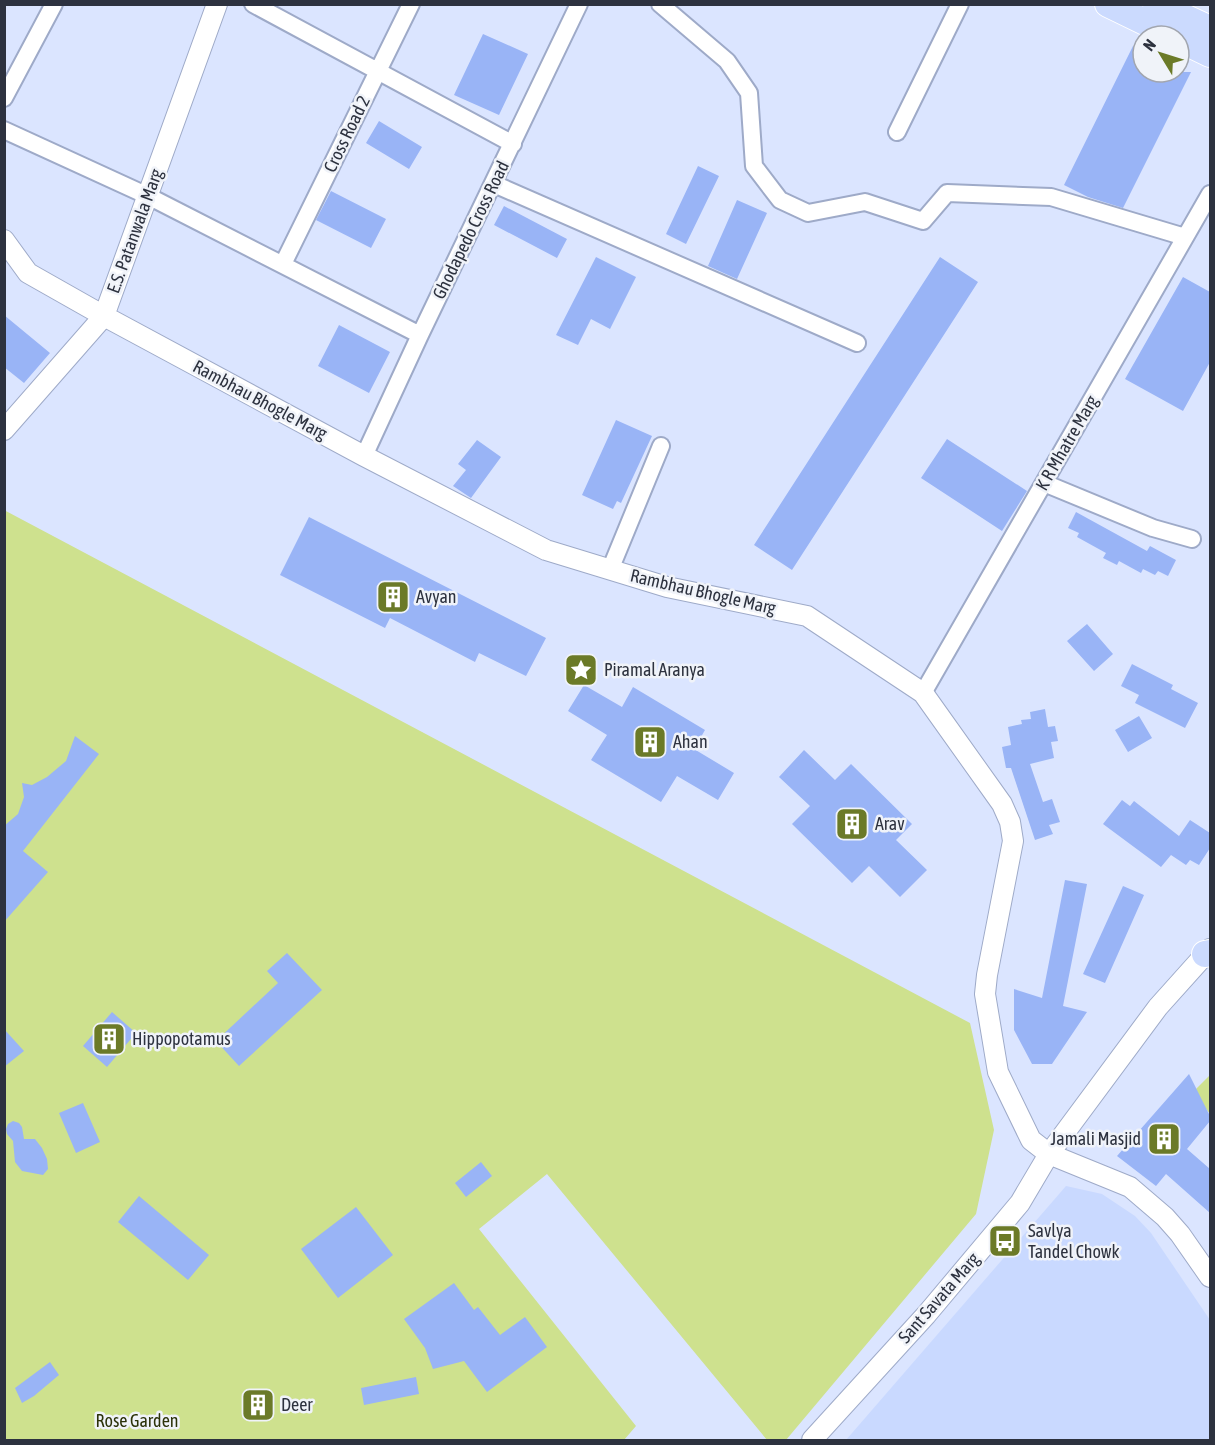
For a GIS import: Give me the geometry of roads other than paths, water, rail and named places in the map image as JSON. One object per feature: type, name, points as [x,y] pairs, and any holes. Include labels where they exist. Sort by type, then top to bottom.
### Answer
[{"type":"main road","points":[[1108,4],[1149,24]]},
{"type":"main road","points":[[1156,4],[1210,29]]},
{"type":"main road","points":[[1191,45],[1210,54]]},
{"type":"street","points":[[4,98],[54,4]]},
{"type":"street","name":"E.S. Patanwala Marg","points":[[4,430],[104,316],[217,4]]},
{"type":"street","points":[[253,4],[513,144]]},
{"type":"street","name":"Cross Road 2","points":[[283,264],[411,4]]},
{"type":"street","name":"Ghodapedo Cross Road","points":[[364,456],[579,4]]},
{"type":"street","points":[[660,4],[727,61],[749,93],[754,166],[780,200],[808,213],[866,202],[923,221],[947,193],[1051,197],[1185,237]]},
{"type":"street","points":[[897,132],[960,4]]},
{"type":"street","points":[[4,130],[148,196],[420,335]]},
{"type":"street","points":[[494,184],[857,343]]},
{"type":"street","name":"K R Mhatre Marg","points":[[923,693],[1210,194]]},
{"type":"street","name":"Rambhau Bhogle Marg","points":[[4,240],[28,273],[364,456],[546,550],[667,587],[807,616],[923,693],[1002,804],[1010,822],[1013,841],[985,994],[998,1072],[1031,1140],[1049,1154]]},
{"type":"street","points":[[610,570],[661,446]]},
{"type":"street","points":[[1044,483],[1153,528],[1192,539]]},
{"type":"street","name":"Sant Savata Marg","points":[[812,1440],[926,1315],[1013,1211],[1049,1154],[1158,1007],[1208,952]]},
{"type":"street","points":[[1049,1154],[1130,1187],[1180,1234],[1210,1277]]},
{"type":"place","name":"Avyan","points":[[393,597]]},
{"type":"place","name":"Piramal Aranya","points":[[581,670]]},
{"type":"place","name":"Ahan","points":[[650,742]]},
{"type":"place","name":"Arav","points":[[852,824]]},
{"type":"place","name":"Hippopotamus","points":[[109,1039]]},
{"type":"place","name":"Jamali Masjid","points":[[1164,1139]]},
{"type":"place","name":"Savlya Tandel Chowk","points":[[1005,1241]]},
{"type":"place","name":"Deer","points":[[258,1405]]},
{"type":"park label","name":"Rose Garden","points":[[137,1421]]}]
